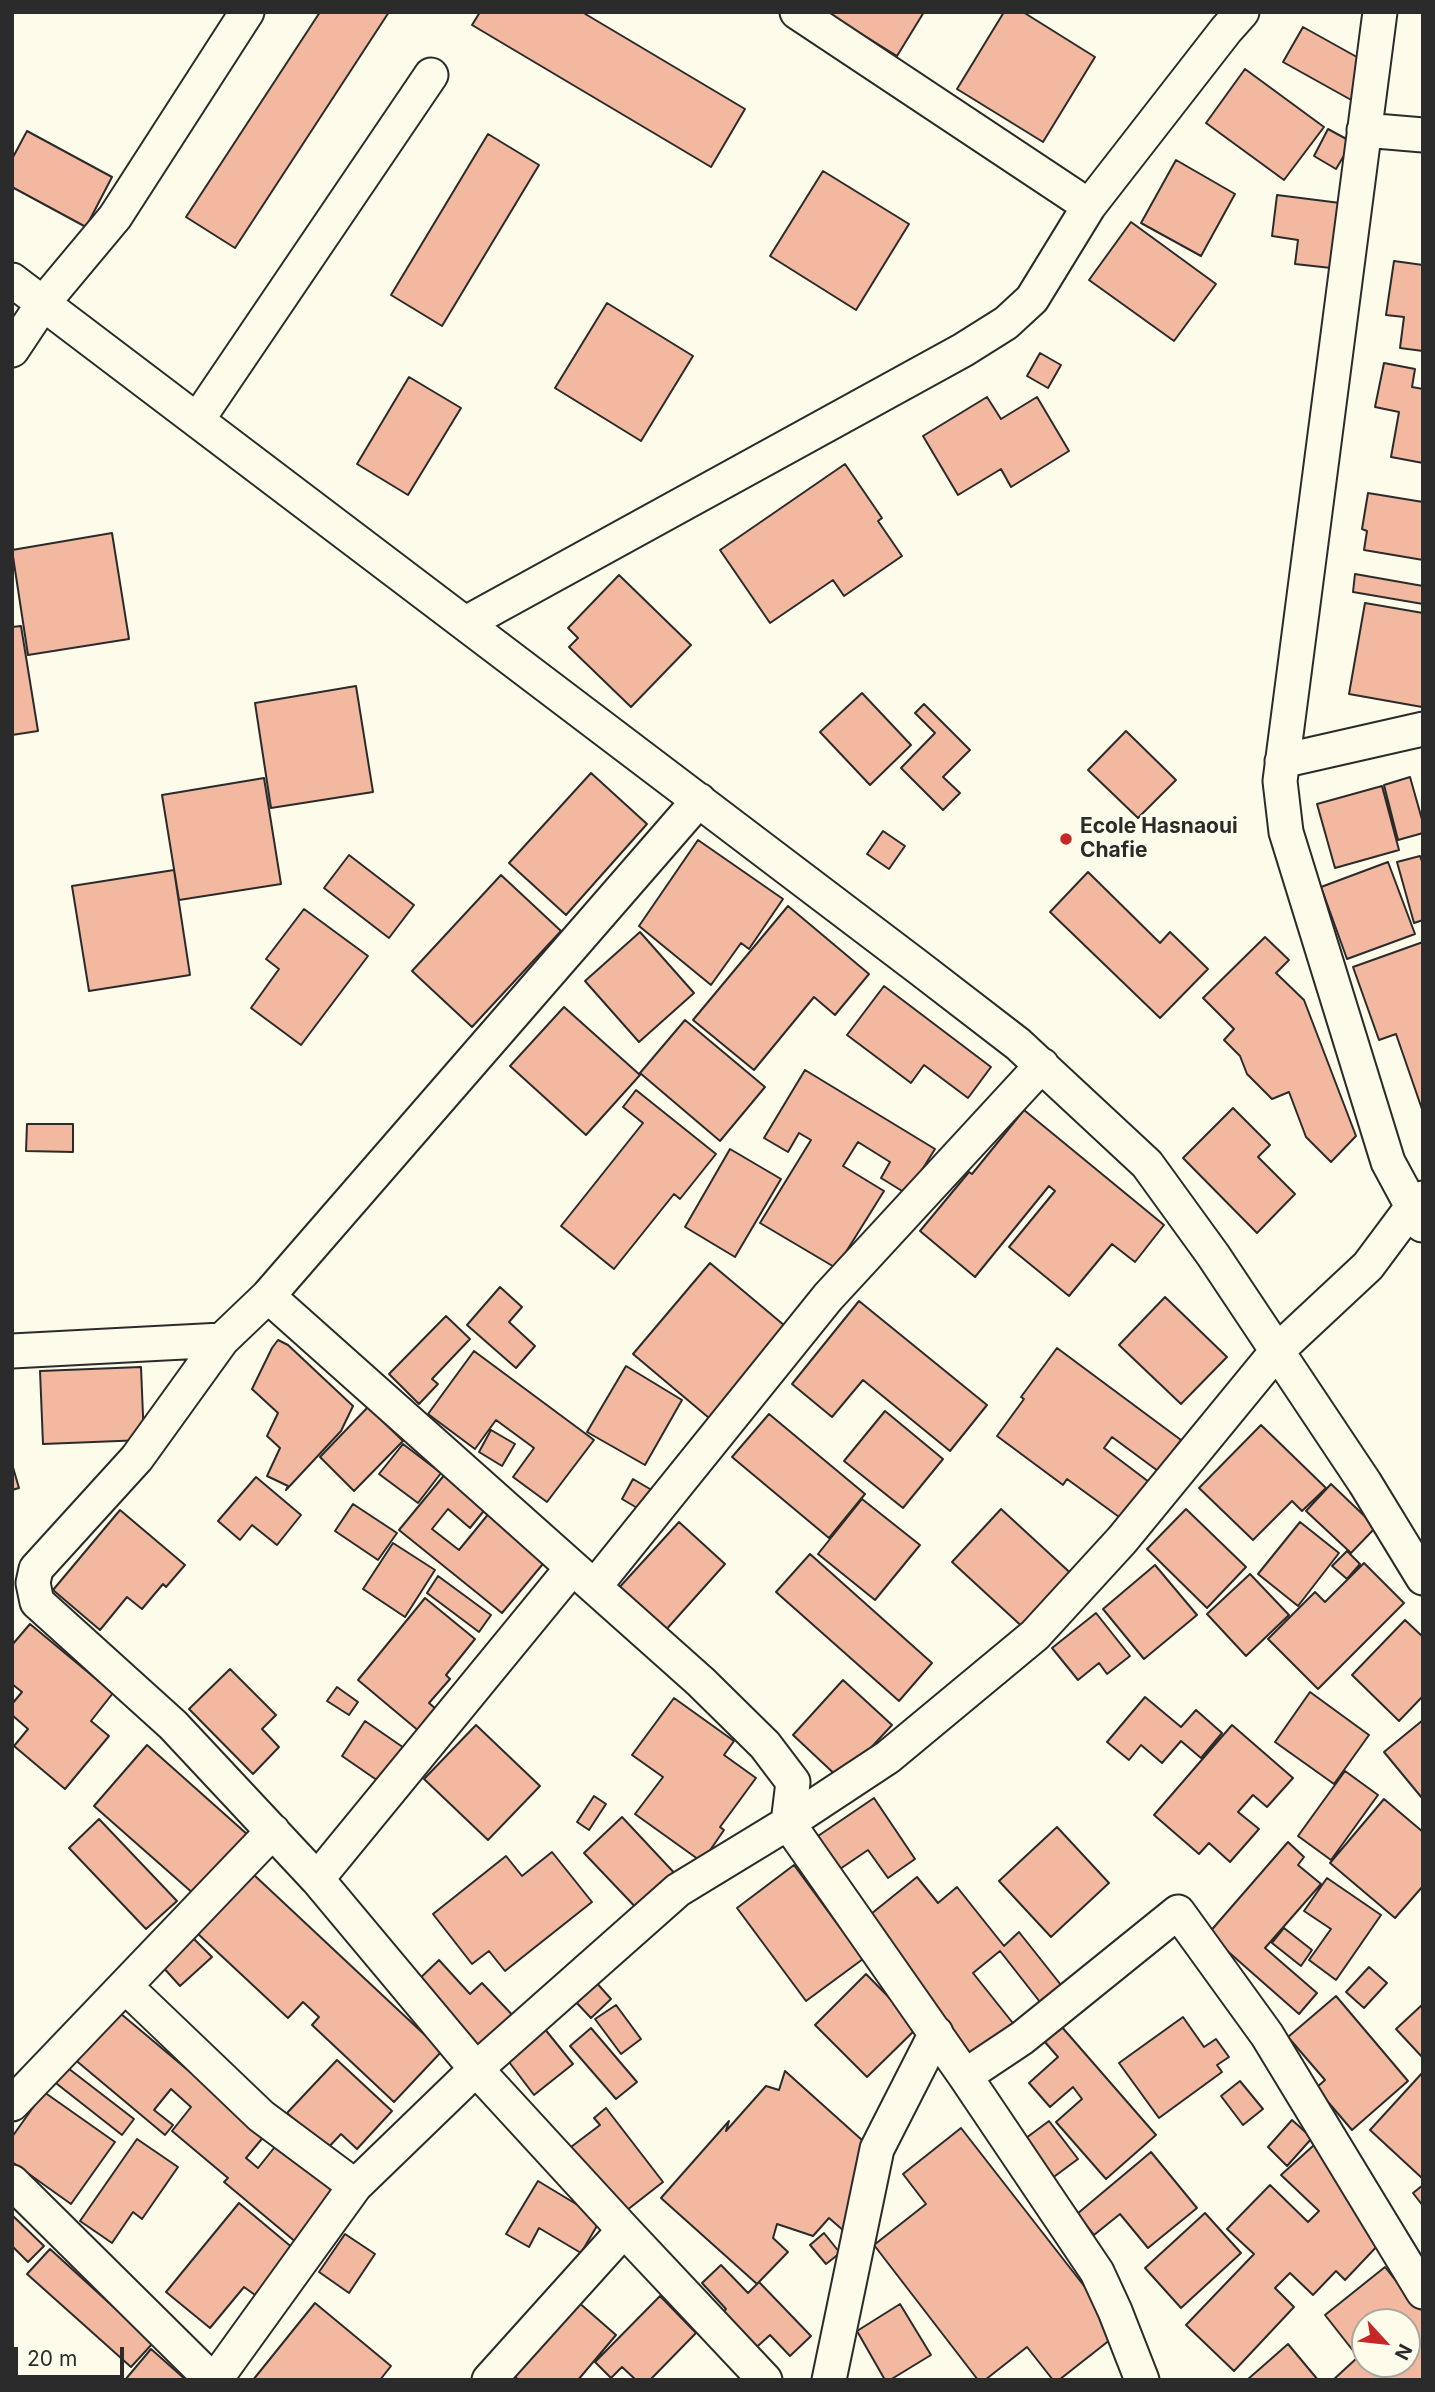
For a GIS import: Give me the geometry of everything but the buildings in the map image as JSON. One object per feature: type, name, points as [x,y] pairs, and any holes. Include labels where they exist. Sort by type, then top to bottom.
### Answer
[{"type":"street","points":[[12,350],[44,302],[115,217],[247,12]]},
{"type":"street","points":[[797,12],[1089,206]]},
{"type":"street","points":[[466,623],[963,350],[1006,323],[1032,299],[1089,206],[1242,12]]},
{"type":"street","points":[[12,2182],[214,2380],[355,2186],[475,2068],[678,1890],[788,1823],[888,1757],[1035,1635],[1122,1540],[1277,1351],[1368,1266],[1419,1210],[1388,1162],[1286,832],[1280,781],[1380,12]]},
{"type":"street","points":[[198,419],[431,75]]},
{"type":"street","points":[[1364,130],[1423,135]]},
{"type":"street","points":[[12,280],[928,974],[1042,1065],[1147,1164],[1213,1255],[1365,1483],[1423,1578]]},
{"type":"street","points":[[1282,761],[1423,729]]},
{"type":"street","points":[[699,800],[268,1296],[222,1340],[137,1458],[36,1569],[33,1583],[37,1602],[173,1725],[273,1831],[317,1879],[475,2068],[765,2380]]},
{"type":"street","points":[[317,1879],[828,1297],[1042,1065]]},
{"type":"street","points":[[268,1296],[728,1707],[765,1745],[793,1782],[788,1823],[936,2033],[1097,2272],[1142,2380]]},
{"type":"street","points":[[12,1351],[222,1340]]},
{"type":"street","points":[[12,2104],[273,1831]]},
{"type":"street","points":[[965,2076],[1022,2038],[1178,1912],[1267,2035],[1423,2292]]},
{"type":"street","points":[[125,1986],[261,2116],[355,2186]]},
{"type":"street","points":[[829,2380],[877,2149],[936,2033]]},
{"type":"street","points":[[492,2379],[624,2230]]},
{"type":"place","name":"Ecole Hasnaoui Chafie","points":[[1066,839]]}]
